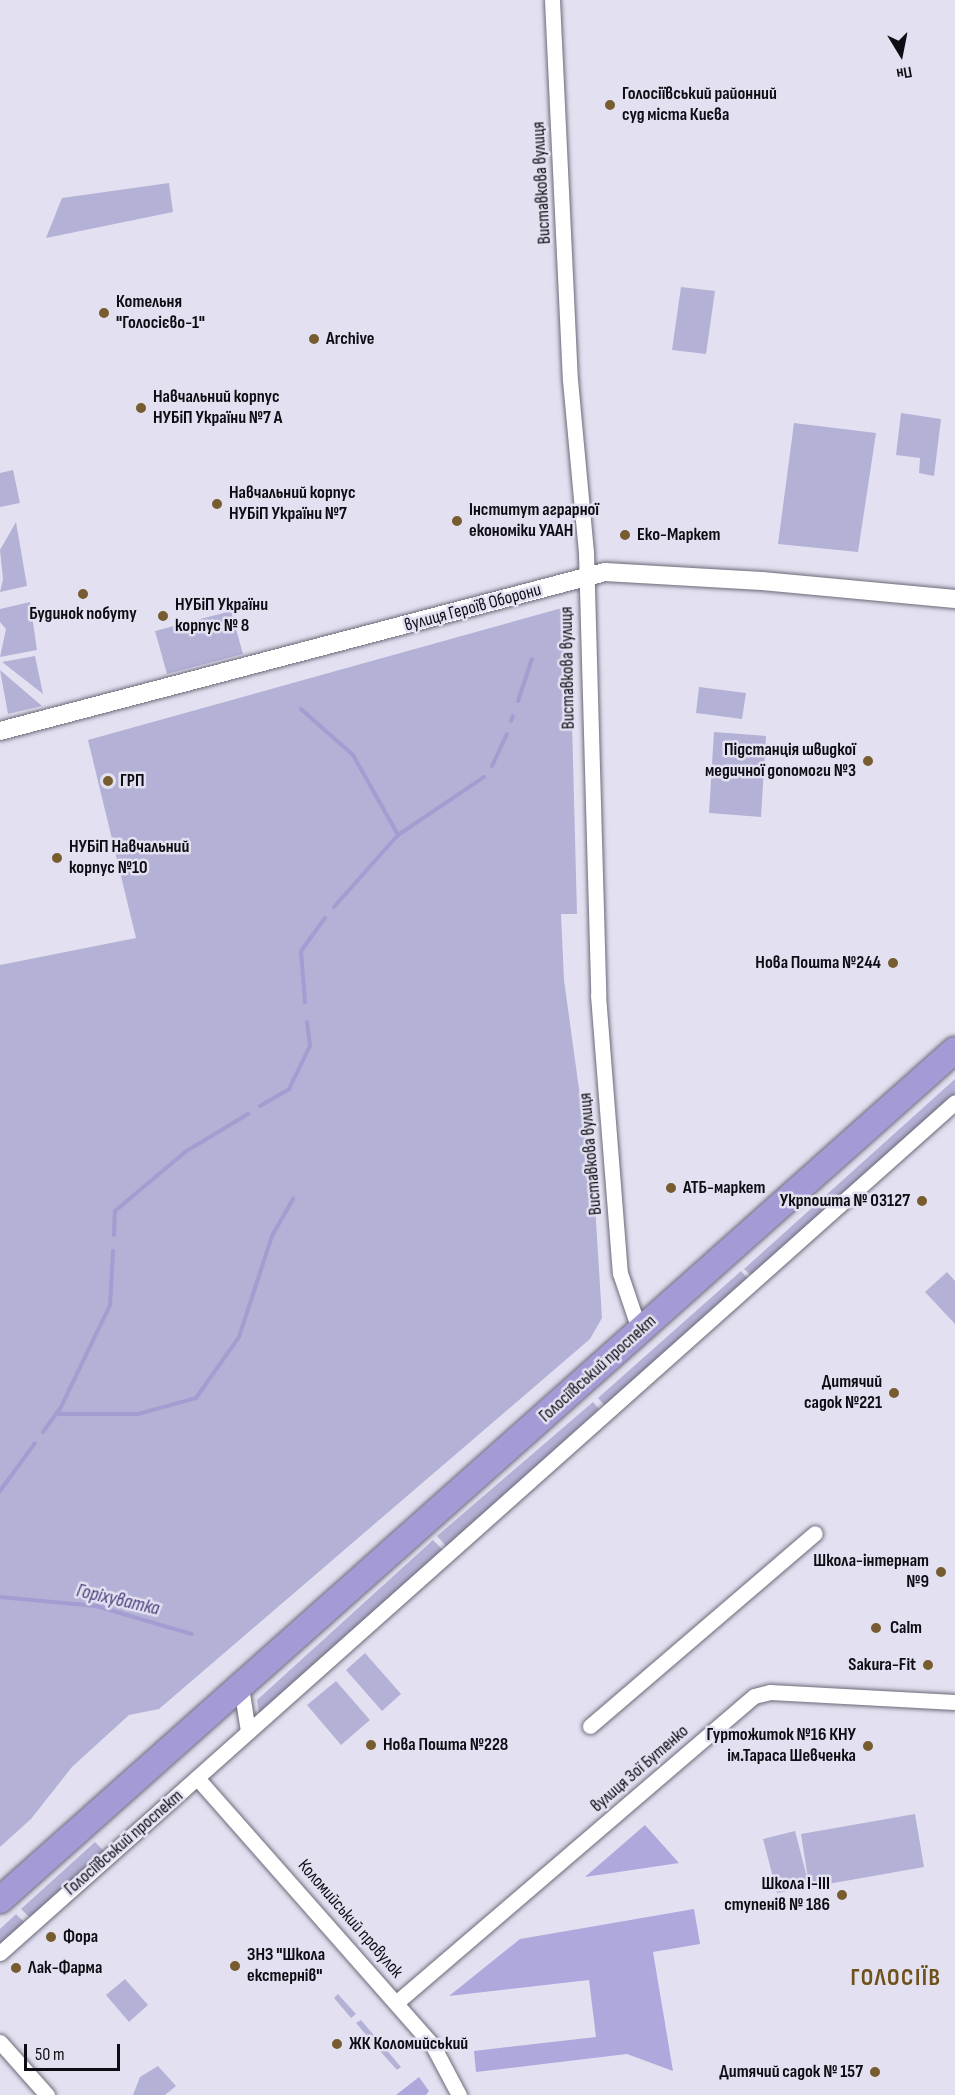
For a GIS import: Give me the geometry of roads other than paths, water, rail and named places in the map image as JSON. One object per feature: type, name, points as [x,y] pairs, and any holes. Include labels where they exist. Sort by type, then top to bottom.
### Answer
[{"type":"highway","name":"Голосіївський проспект","points":[[0,1900],[955,1050]]},
{"type":"street","name":"Виставкова вулиця","points":[[552,0],[570,380],[586,576],[598,1004],[620,1274],[640,1332]]},
{"type":"street","name":"вулиця Героїв Оборони","points":[[0,731],[481,607],[586,576],[624,571],[955,599]]},
{"type":"street","name":"Голосіївський проспект","points":[[0,1953],[198,1779],[248,1731],[955,1102]]},
{"type":"street","points":[[590,1726],[815,1533]]},
{"type":"street","points":[[241,1687],[248,1731]]},
{"type":"street","name":"вулиця Зої Бутенко","points":[[397,2002],[754,1696],[770,1692],[955,1702]]},
{"type":"street","name":"Коломийський провулок","points":[[198,1779],[437,2050],[459,2095]]},
{"type":"street","points":[[0,2042],[47,2095]]},
{"type":"waterway","points":[[518,701],[532,659]]},
{"type":"waterway","points":[[301,709],[353,755],[398,835]]},
{"type":"waterway","points":[[511,721],[513,716]]},
{"type":"waterway","points":[[492,766],[507,734]]},
{"type":"waterway","points":[[334,907],[398,835],[484,777]]},
{"type":"waterway","points":[[305,1002],[301,951],[325,918]]},
{"type":"waterway","points":[[260,1106],[289,1089],[310,1046],[307,1022]]},
{"type":"waterway","points":[[114,1235],[115,1211],[185,1152],[248,1114]]},
{"type":"waterway","points":[[56,1414],[138,1414],[196,1398],[239,1337],[272,1236],[293,1199]]},
{"type":"waterway","points":[[43,1432],[60,1409],[110,1305],[113,1251]]},
{"type":"waterway","points":[[0,1491],[35,1443]]},
{"type":"waterway","name":"Горіхуватка","points":[[0,1597],[96,1606],[192,1634]]},
{"type":"place","name":"Голосіївський районний суд міста Києва","points":[[610,105]]},
{"type":"place","name":"Котельня \"Голосієво-1\"","points":[[104,313]]},
{"type":"place","name":"Archive","points":[[314,339]]},
{"type":"place","name":"Навчальний корпус НУБіП України №7 А","points":[[141,408]]},
{"type":"place","name":"Навчальний корпус НУБіП України №7","points":[[217,504]]},
{"type":"place","name":"Інститут аграрної економіки УААН","points":[[457,521]]},
{"type":"place","name":"Еко-Маркет","points":[[625,535]]},
{"type":"place","name":"Будинок побуту","points":[[83,594]]},
{"type":"place","name":"НУБіП України корпус № 8","points":[[163,616]]},
{"type":"place","name":"Підстанція швидкої медичної допомоги №3","points":[[868,761]]},
{"type":"place","name":"ГРП","points":[[108,781]]},
{"type":"place","name":"НУБіП Навчальний корпус №10","points":[[57,858]]},
{"type":"place","name":"Нова Пошта №244","points":[[893,963]]},
{"type":"place","name":"АТБ-маркет","points":[[671,1188]]},
{"type":"place","name":"Укрпошта № 03127","points":[[922,1201]]},
{"type":"place","name":"Дитячий садок №221","points":[[894,1393]]},
{"type":"place","name":"Школа-інтернат №9","points":[[941,1572]]},
{"type":"place","name":"Calm","points":[[876,1628]]},
{"type":"place","name":"Sakura-Fit","points":[[928,1665]]},
{"type":"place","name":"Нова Пошта №228","points":[[371,1745]]},
{"type":"place","name":"Гуртожиток №16 КНУ ім.Тараса Шевченка","points":[[868,1746]]},
{"type":"place","name":"Школа І-ІІІ ступенів № 186","points":[[842,1895]]},
{"type":"place","name":"Фора","points":[[51,1937]]},
{"type":"place","name":"ЗНЗ \"Школа екстернів\"","points":[[235,1966]]},
{"type":"place","name":"Лак-Фарма","points":[[16,1968]]},
{"type":"place","name":"ЖК Коломийський","points":[[337,2044]]},
{"type":"place","name":"Дитячий садок № 157","points":[[875,2072]]},
{"type":"district","name":"ГОЛОСІЇВ","points":[[896,1978]]}]
